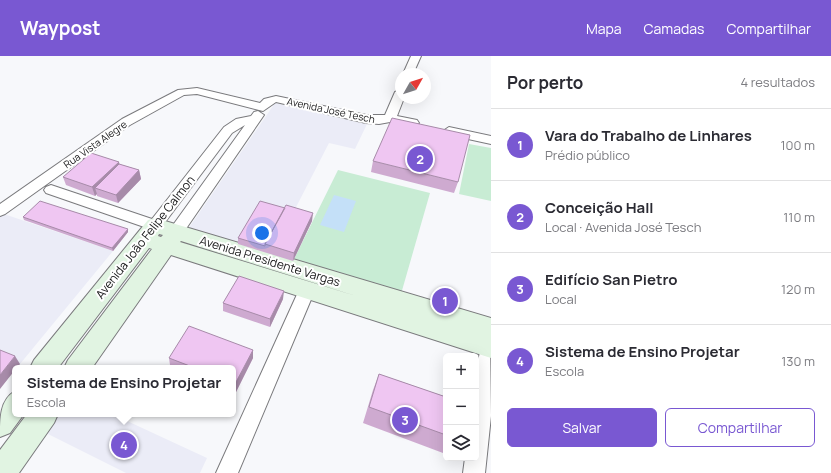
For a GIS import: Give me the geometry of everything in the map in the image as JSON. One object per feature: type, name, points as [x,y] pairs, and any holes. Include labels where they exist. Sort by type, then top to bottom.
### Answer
[{"type":"main road","name":"Avenida Presidente Vargas","points":[[160,236],[295,268],[491,342]]},
{"type":"main road","name":"Avenida Presidente Vargas","points":[[160,236],[307,290],[491,342]]},
{"type":"main road","name":"Avenida João Felipe Calmon","points":[[47,365],[160,236]]},
{"type":"main road","name":"Avenida João Felipe Calmon","points":[[79,365],[160,236]]},
{"type":"main road","points":[[295,268],[302,275],[307,290]]},
{"type":"main road","points":[[0,424],[12,408]]},
{"type":"main road","points":[[1,473],[42,417]]},
{"type":"street","points":[[411,68],[416,56]]},
{"type":"street","name":"Rua Vista Alegre","points":[[0,211],[126,122],[182,92],[197,91],[263,107]]},
{"type":"street","name":"Avenida José Tesch","points":[[263,107],[268,100],[276,99],[366,119],[379,120],[390,118],[421,125]]},
{"type":"street","points":[[390,118],[396,104]]},
{"type":"street","name":"Avenida João Felipe Calmon","points":[[160,236],[255,119],[263,107]]},
{"type":"street","name":"Avenida João Felipe Calmon","points":[[160,236],[228,130],[240,122],[255,119]]},
{"type":"street","points":[[437,128],[491,140]]},
{"type":"street","name":"Avenida Presidente Vargas","points":[[51,190],[160,236]]},
{"type":"street","points":[[227,473],[307,290]]},
{"type":"street","points":[[479,432],[491,342]]},
{"type":"street","points":[[474,473],[476,461]]},
{"type":"shaded area","points":[[275,103],[367,124],[355,149],[329,143],[292,215],[238,244],[188,229]]},
{"type":"shaded area","points":[[4,214],[113,251],[20,364],[0,355],[0,217]]},
{"type":"shaded area","points":[[55,417],[118,417],[207,458],[200,473],[126,473],[44,432]]},
{"type":"green space","points":[[469,144],[491,148],[491,201],[459,194]]},
{"type":"green space","points":[[338,170],[430,193],[401,294],[293,261]]},
{"type":"water","points":[[334,195],[356,201],[344,232],[320,225]]},
{"type":"building","points":[[392,118],[470,135],[458,182],[373,161]]},
{"type":"building","points":[[91,153],[119,162],[92,187],[63,177]]},
{"type":"building","points":[[119,164],[139,170],[116,195],[95,188]]},
{"type":"building","points":[[40,201],[128,229],[112,248],[23,217]]},
{"type":"building","points":[[260,201],[285,208],[265,246],[238,238]]},
{"type":"building","points":[[286,205],[313,213],[294,253],[265,244]]},
{"type":"building","points":[[239,276],[284,291],[270,319],[223,303]]},
{"type":"building","points":[[189,326],[253,350],[236,382],[236,365],[187,365],[169,358]]},
{"type":"building","points":[[0,350],[15,356],[0,375]]},
{"type":"building","points":[[379,374],[443,396],[443,434],[369,407]]},
{"type":"place","name":"Conceição Hall","points":[[420,159]]},
{"type":"place","name":"Vara do Trabalho de Linhares","points":[[445,301]]},
{"type":"place","name":"Edifício San Pietro","points":[[405,420]]},
{"type":"place","name":"Sistema de Ensino Projetar","points":[[124,445]]}]
